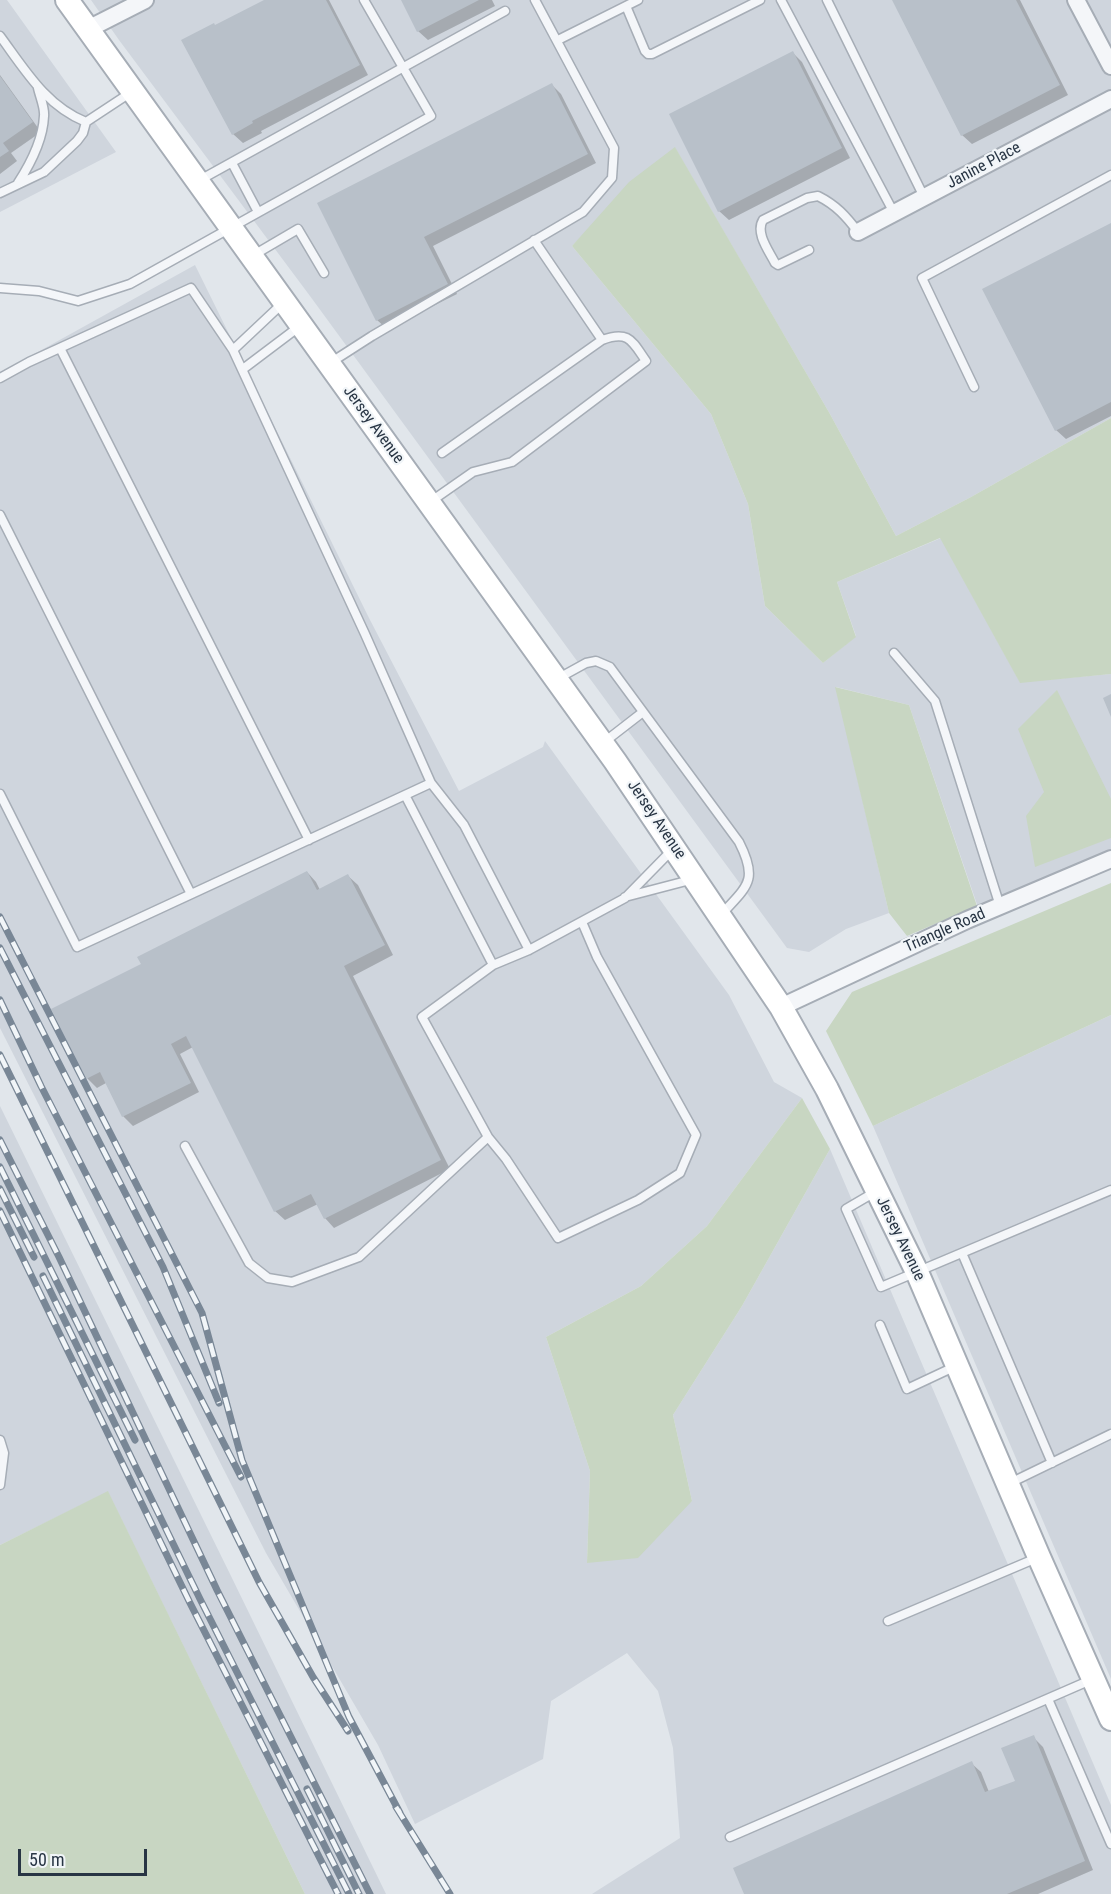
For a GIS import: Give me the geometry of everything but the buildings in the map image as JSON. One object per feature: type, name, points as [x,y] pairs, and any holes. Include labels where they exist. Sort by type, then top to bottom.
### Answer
[{"type":"street","name":"Jersey Avenue","points":[[67,0],[602,743],[721,915],[781,1007],[827,1089],[917,1272],[1111,1719]]},
{"type":"street","points":[[1077,0],[1111,66]]},
{"type":"street","points":[[88,29],[136,2]]},
{"type":"street","name":"Janine Place","points":[[858,232],[1111,99]]},
{"type":"street","name":"Triangle Road","points":[[781,1007],[967,920],[1111,859]]},
{"type":"lane","points":[[0,288],[39,291],[78,301],[130,284],[431,116],[364,0]]},
{"type":"lane","points":[[329,364],[372,336],[583,212],[612,178],[614,148],[535,0]]},
{"type":"lane","points":[[558,40],[638,0]]},
{"type":"lane","points":[[626,6],[645,51],[652,54],[760,0]]},
{"type":"lane","points":[[781,0],[894,213]]},
{"type":"lane","points":[[827,0],[924,197]]},
{"type":"lane","points":[[198,181],[505,11]]},
{"type":"lane","points":[[0,36],[38,88],[69,115],[86,122]]},
{"type":"lane","points":[[18,183],[29,167],[39,144],[45,115],[38,88]]},
{"type":"lane","points":[[0,193],[44,172],[77,141],[83,133],[86,122],[133,91]]},
{"type":"lane","points":[[232,164],[258,212]]},
{"type":"lane","points":[[974,387],[922,278],[1111,175]]},
{"type":"lane","points":[[809,250],[778,265],[770,253],[759,226],[763,220],[807,198],[818,196],[834,204],[858,232]]},
{"type":"lane","points":[[252,256],[298,229],[324,273]]},
{"type":"lane","points":[[534,240],[602,340]]},
{"type":"lane","points":[[0,378],[191,288],[233,350],[243,369],[361,623],[431,783],[464,825],[530,950]]},
{"type":"lane","points":[[233,350],[253,334],[285,302]]},
{"type":"lane","points":[[243,369],[302,325]]},
{"type":"lane","points":[[429,502],[473,472],[512,462],[646,361],[627,337],[619,335],[602,340],[442,453]]},
{"type":"lane","points":[[60,348],[309,840]]},
{"type":"lane","points":[[0,515],[191,894]]},
{"type":"lane","points":[[894,653],[935,701],[1001,907]]},
{"type":"lane","points":[[556,679],[586,663],[596,661],[609,667],[739,843],[749,862],[749,880],[721,915]]},
{"type":"lane","points":[[602,743],[643,712]]},
{"type":"lane","points":[[0,794],[77,947],[431,783]]},
{"type":"lane","points":[[405,795],[493,965]]},
{"type":"lane","points":[[625,898],[674,848]]},
{"type":"lane","points":[[582,922],[597,957],[696,1135],[680,1173],[638,1200],[558,1238],[506,1159],[488,1137],[422,1017],[493,965],[530,950],[625,898],[696,879]]},
{"type":"lane","points":[[185,1146],[249,1263],[268,1278],[292,1282],[359,1257],[488,1137]]},
{"type":"lane","points":[[877,1191],[846,1209],[881,1287],[1111,1190]]},
{"type":"lane","points":[[962,1253],[1052,1463]]},
{"type":"lane","points":[[880,1325],[907,1389],[957,1365]]},
{"type":"lane","points":[[1008,1484],[1111,1434]]},
{"type":"lane","points":[[0,1440],[4,1453],[0,1485]]},
{"type":"lane","points":[[888,1621],[1039,1557]]},
{"type":"lane","points":[[730,1837],[1093,1679]]},
{"type":"lane","points":[[1048,1699],[1111,1844]]},
{"type":"shaded area","points":[[0,0],[7,0],[116,152],[0,212]]},
{"type":"shaded area","points":[[91,0],[1111,0],[1111,418],[971,497],[896,536],[830,414],[675,148],[572,246],[711,414],[748,504],[765,606],[823,663],[856,636],[837,582],[941,538],[1020,682],[1111,674],[1111,863],[983,922],[909,705],[836,687],[889,913],[846,929],[809,952],[787,948]]},
{"type":"shaded area","points":[[195,265],[369,618],[459,791],[543,747],[545,741],[729,995],[774,1082],[802,1098],[707,1226],[641,1286],[546,1337],[590,1471],[587,1563],[692,1501],[673,1415],[742,1306],[830,1149],[1111,1805],[1111,1894],[592,1894],[680,1838],[673,1748],[658,1691],[627,1653],[551,1701],[543,1759],[415,1824],[378,1745],[266,1553],[0,1028],[0,373]]},
{"type":"shaded area","points":[[1111,1015],[1111,1679],[873,1126]]},
{"type":"shaded area","points":[[0,1106],[386,1894],[305,1894],[108,1492],[0,1545]]},
{"type":"green space","points":[[675,147],[830,414],[896,536],[971,497],[1111,418],[1111,674],[1020,683],[940,538],[837,582],[856,637],[823,663],[765,606],[748,504],[711,414],[572,246],[629,182]]},
{"type":"green space","points":[[835,687],[909,705],[977,906],[907,936],[889,913]]},
{"type":"green space","points":[[1057,690],[1111,799],[1111,838],[1035,867],[1026,816],[1044,792],[1018,729]]},
{"type":"green space","points":[[1111,883],[1111,1015],[873,1126],[826,1031],[852,992]]},
{"type":"green space","points":[[802,1098],[830,1149],[742,1306],[673,1415],[692,1501],[638,1558],[587,1563],[590,1471],[546,1337],[641,1286],[707,1226]]},
{"type":"green space","points":[[108,1491],[305,1894],[0,1894],[0,1545]]},
{"type":"railway","points":[[0,917],[202,1313],[242,1460],[349,1717],[400,1813]]},
{"type":"railway","points":[[0,948],[163,1267],[219,1403]]},
{"type":"railway","points":[[0,1000],[41,1086],[241,1477]]},
{"type":"railway","points":[[0,1055],[259,1582],[313,1677],[348,1731]]},
{"type":"railway","points":[[0,1140],[59,1257],[217,1590],[370,1894]]},
{"type":"railway","points":[[0,1167],[135,1440]]},
{"type":"railway","points":[[0,1189],[34,1257]]},
{"type":"railway","points":[[0,1211],[190,1603],[338,1894]]},
{"type":"railway","points":[[43,1276],[200,1599],[349,1894]]},
{"type":"railway","points":[[307,1789],[359,1894]]},
{"type":"railway","points":[[396,1807],[450,1894]]}]
